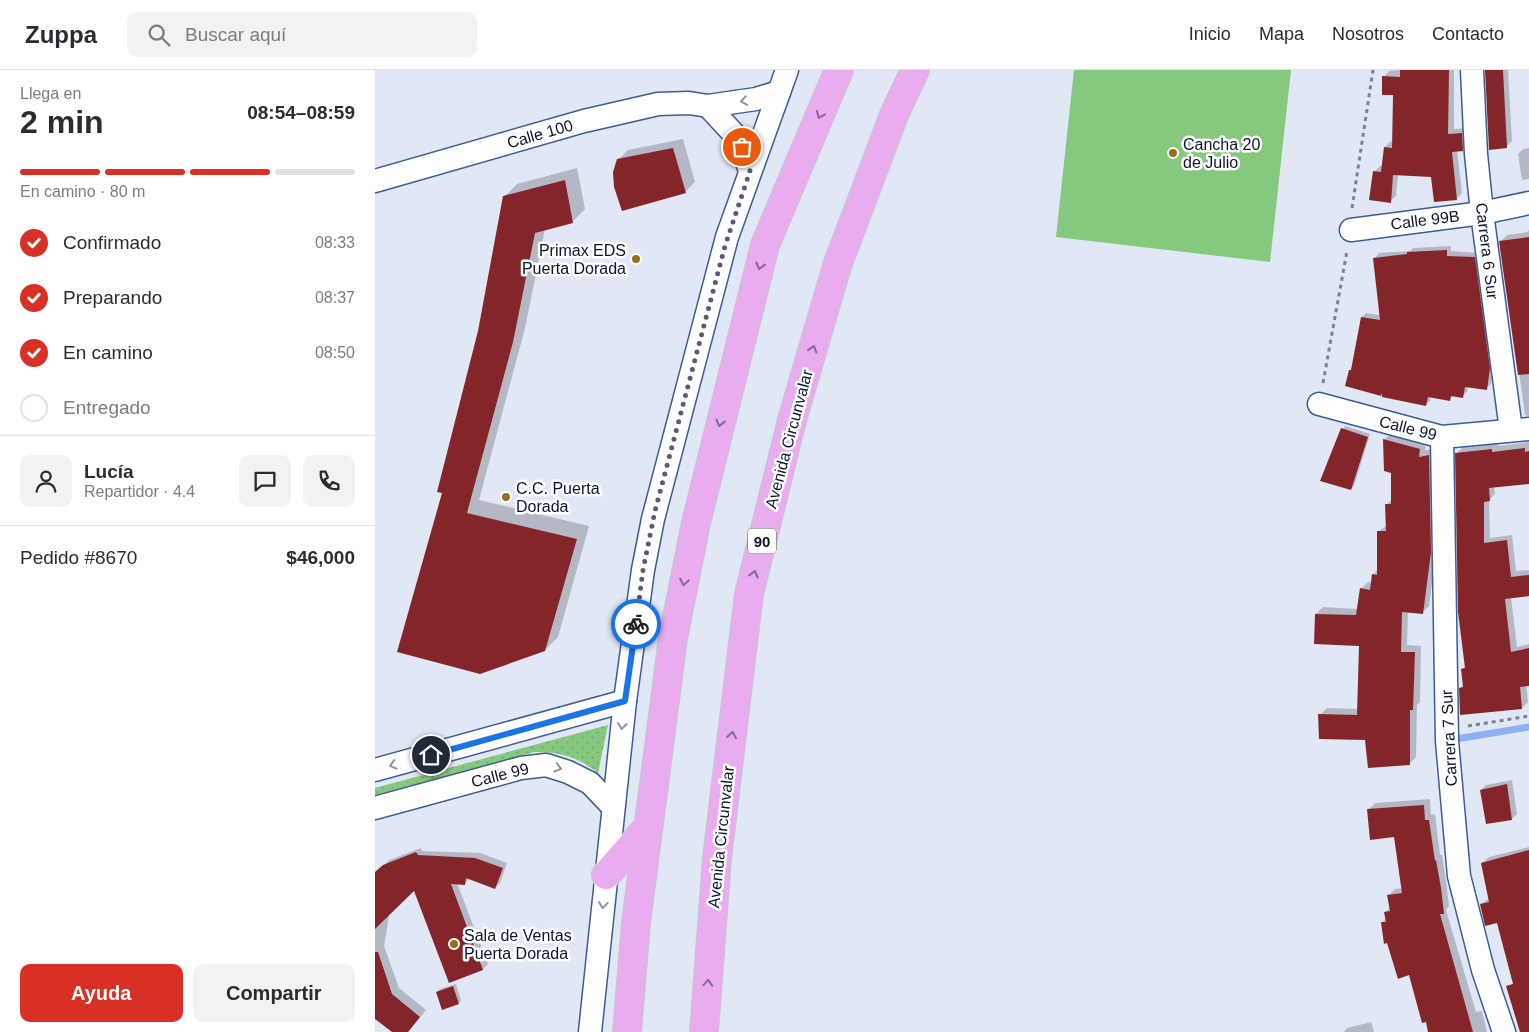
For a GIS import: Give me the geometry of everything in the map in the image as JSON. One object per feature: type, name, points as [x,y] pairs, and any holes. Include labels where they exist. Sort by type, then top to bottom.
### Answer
[{"type":"highway","points":[[627,1032],[636,923],[673,638],[695,523],[765,245],[839,70]]},
{"type":"highway","name":"Avenida Circunvalar","points":[[704,1032],[717,858],[749,594],[792,420],[837,266],[895,114],[915,70]]},
{"type":"highway","points":[[606,875],[649,827]]},
{"type":"street","points":[[590,1032],[625,701],[643,570],[653,519],[725,246],[787,70]]},
{"type":"street","name":"Carrera 6 Sur","points":[[1472,70],[1476,154],[1482,213],[1520,430]]},
{"type":"street","name":"Calle 100","points":[[375,181],[583,121],[658,104],[708,106],[756,99],[779,92]]},
{"type":"street","points":[[708,106],[733,133],[742,147],[750,171]]},
{"type":"street","name":"Calle 99B","points":[[1351,230],[1482,213],[1529,203]]},
{"type":"street","name":"Calle 99","points":[[1319,404],[1442,438],[1520,430]]},
{"type":"street","name":"Carrera 7 Sur","points":[[1442,438],[1447,729],[1459,876],[1483,970],[1504,1032]]},
{"type":"street","points":[[375,770],[625,701]]},
{"type":"street","name":"Calle 99","points":[[375,808],[521,768],[546,765],[568,772],[590,783],[613,808]]},
{"type":"path","points":[[1447,729],[1529,716]]},
{"type":"green space","name":"Cancha 20 de Julio","points":[[1074,70],[1291,70],[1270,262],[1056,237]]},
{"type":"green space","points":[[608,725],[598,773],[569,756],[535,752],[375,795],[375,788]]},
{"type":"building","points":[[1400,70],[1449,70],[1448,134],[1462,133],[1463,151],[1452,152],[1457,200],[1434,202],[1431,177],[1393,175],[1391,203],[1369,200],[1373,171],[1381,172],[1384,147],[1392,148],[1393,95],[1382,95],[1382,76],[1400,77]]},
{"type":"building","points":[[1485,70],[1503,70],[1507,148],[1489,150]]},
{"type":"building","points":[[673,148],[686,193],[622,211],[614,187],[613,172],[617,159]]},
{"type":"building","points":[[565,180],[573,223],[535,233],[513,342],[467,513],[577,539],[545,651],[480,674],[397,652],[442,493],[437,492],[478,331],[503,196]]},
{"type":"building","points":[[1529,237],[1529,374],[1518,375],[1499,241]]},
{"type":"building","points":[[1447,250],[1447,256],[1475,257],[1490,368],[1487,390],[1465,387],[1463,398],[1451,396],[1450,401],[1428,397],[1426,406],[1382,397],[1382,393],[1381,396],[1345,386],[1349,370],[1351,370],[1361,317],[1380,320],[1373,258],[1407,254],[1407,252]]},
{"type":"building","points":[[1341,428],[1368,437],[1351,490],[1320,481]]},
{"type":"building","points":[[1383,439],[1420,449],[1419,457],[1429,455],[1431,552],[1423,614],[1402,612],[1401,652],[1415,652],[1413,710],[1410,710],[1410,765],[1368,768],[1365,740],[1319,739],[1318,714],[1357,715],[1359,646],[1314,644],[1315,614],[1356,615],[1360,588],[1370,590],[1372,574],[1377,575],[1377,531],[1386,531],[1385,504],[1391,504],[1391,473],[1384,471]]},
{"type":"building","points":[[1525,448],[1525,452],[1529,451],[1529,484],[1489,488],[1490,501],[1484,502],[1484,543],[1507,540],[1511,577],[1529,575],[1529,596],[1505,599],[1511,652],[1529,648],[1529,686],[1520,687],[1522,709],[1460,715],[1459,688],[1463,687],[1461,669],[1465,668],[1458,612],[1455,453],[1492,449],[1492,452]]},
{"type":"building","points":[[1507,784],[1512,820],[1486,824],[1480,790]]},
{"type":"building","points":[[1424,805],[1425,820],[1429,820],[1441,888],[1444,914],[1440,914],[1473,1032],[1428,1032],[1426,1022],[1422,1023],[1409,975],[1398,979],[1387,943],[1384,944],[1381,922],[1386,922],[1384,912],[1390,911],[1387,895],[1402,893],[1394,837],[1370,840],[1367,809]]},
{"type":"building","points":[[1529,850],[1529,1032],[1520,1032],[1506,986],[1513,984],[1497,923],[1485,926],[1480,904],[1489,902],[1481,863]]},
{"type":"building","points":[[416,852],[418,855],[475,858],[503,868],[495,889],[466,878],[465,885],[451,884],[483,970],[449,983],[414,891],[375,929],[375,872],[383,865]]},
{"type":"building","points":[[375,952],[378,952],[392,994],[420,1017],[408,1032],[392,1032],[375,1019]]},
{"type":"building","points":[[453,986],[459,1004],[442,1010],[436,992]]},
{"type":"waterway","points":[[1456,739],[1529,727]]},
{"type":"way so far","points":[[636,624],[643,570],[655,511],[727,237],[750,171],[742,147]]},
{"type":"place","name":"Cancha 20 de Julio","points":[[1173,153]]},
{"type":"place","name":"Primax EDS Puerta Dorada","points":[[636,259]]},
{"type":"place","name":"C.C. Puerta Dorada","points":[[506,497]]},
{"type":"place","name":"Sala de Ventas Puerta Dorada","points":[[454,944]]},
{"type":"route","points":[[431,755],[625,701],[636,624]]}]
